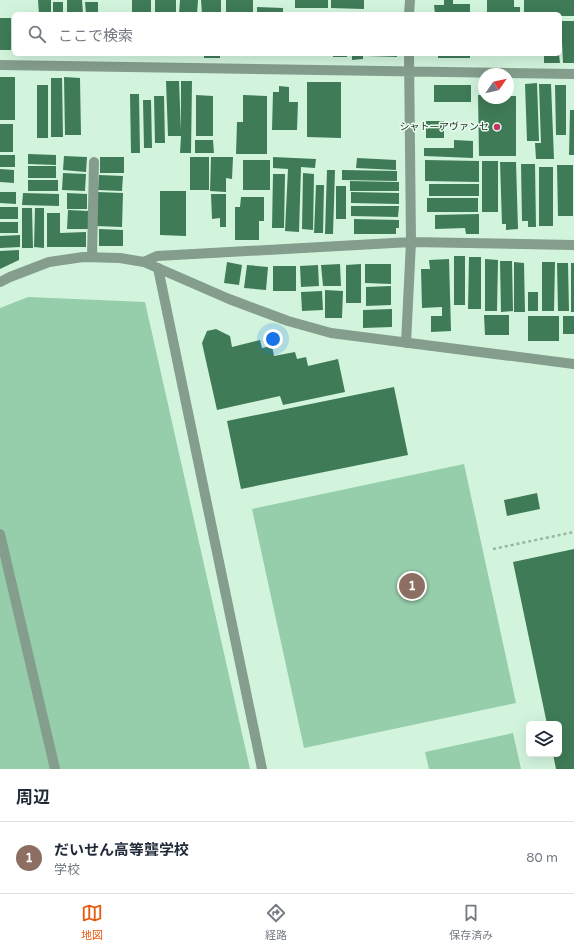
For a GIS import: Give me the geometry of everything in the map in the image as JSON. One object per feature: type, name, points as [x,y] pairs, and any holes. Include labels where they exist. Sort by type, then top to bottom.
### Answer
[{"type":"street","points":[[409,12],[410,0]]},
{"type":"street","points":[[406,343],[411,242],[409,56]]},
{"type":"street","points":[[0,65],[574,74]]},
{"type":"street","points":[[92,257],[94,162]]},
{"type":"street","points":[[144,262],[157,256],[411,242],[574,246]]},
{"type":"street","points":[[0,282],[49,262],[83,257],[120,258],[144,262],[288,321],[332,333],[574,364]]},
{"type":"street","points":[[158,268],[262,769]]},
{"type":"street","points":[[0,534],[55,769]]},
{"type":"path","points":[[493,549],[574,532]]},
{"type":"green space","points":[[28,297],[145,302],[250,769],[0,769],[0,308]]},
{"type":"green space","points":[[464,464],[516,703],[304,748],[252,509]]},
{"type":"green space","points":[[513,733],[521,769],[429,769],[425,752]]},
{"type":"building","points":[[38,0],[51,0],[51,12],[39,12]]},
{"type":"building","points":[[67,0],[82,0],[83,12],[67,12]]},
{"type":"building","points":[[132,0],[151,0],[151,12],[132,12]]},
{"type":"building","points":[[155,0],[176,0],[176,12],[155,12]]},
{"type":"building","points":[[180,0],[198,0],[197,12],[179,12]]},
{"type":"building","points":[[201,0],[221,0],[221,12],[202,12]]},
{"type":"building","points":[[226,0],[253,0],[253,12],[226,12]]},
{"type":"building","points":[[295,0],[328,0],[328,8],[295,8]]},
{"type":"building","points":[[331,0],[364,0],[364,9],[331,8]]},
{"type":"building","points":[[444,0],[453,0],[453,4],[470,4],[470,12],[435,12],[434,5],[444,5]]},
{"type":"building","points":[[487,0],[514,0],[514,7],[520,7],[520,12],[487,12]]},
{"type":"building","points":[[524,0],[574,0],[574,16],[562,16],[562,12],[524,12]]},
{"type":"building","points":[[53,2],[63,2],[63,12],[53,12]]},
{"type":"building","points":[[85,2],[98,2],[98,12],[86,12]]},
{"type":"building","points":[[257,7],[283,8],[283,12],[257,12]]},
{"type":"building","points":[[0,18],[11,18],[11,50],[0,50]]},
{"type":"building","points":[[562,21],[574,21],[574,63],[563,63]]},
{"type":"building","points":[[204,56],[220,56],[220,58],[204,58]]},
{"type":"building","points":[[333,56],[347,56],[347,57]]},
{"type":"building","points":[[352,56],[363,56],[363,59],[352,60]]},
{"type":"building","points":[[367,56],[397,56],[397,57]]},
{"type":"building","points":[[438,56],[470,56],[470,58],[438,58]]},
{"type":"building","points":[[544,56],[559,56],[560,63],[544,63]]},
{"type":"building","points":[[0,77],[15,77],[15,120],[0,120]]},
{"type":"building","points":[[64,77],[80,78],[81,135],[65,135]]},
{"type":"building","points":[[51,78],[62,78],[63,137],[51,137]]},
{"type":"building","points":[[166,81],[179,81],[181,131],[181,81],[192,81],[191,153],[180,153],[181,136],[168,136]]},
{"type":"building","points":[[307,82],[341,82],[341,138],[307,137]]},
{"type":"building","points":[[537,83],[539,141],[527,141],[525,84]]},
{"type":"building","points":[[539,84],[551,84],[554,159],[536,159],[535,143],[541,143]]},
{"type":"building","points":[[37,85],[48,85],[48,138],[37,138]]},
{"type":"building","points":[[434,85],[471,85],[471,102],[434,102]]},
{"type":"building","points":[[555,85],[566,85],[566,135],[556,135]]},
{"type":"building","points":[[279,86],[289,87],[289,102],[298,102],[297,130],[272,130],[273,92],[279,92]]},
{"type":"building","points":[[130,94],[139,94],[140,153],[131,153]]},
{"type":"building","points":[[196,95],[213,96],[213,136],[196,136]]},
{"type":"building","points":[[243,95],[267,96],[267,154],[236,154],[237,122],[243,122]]},
{"type":"building","points":[[154,96],[164,96],[165,143],[155,143]]},
{"type":"building","name":"シャトーアヴァンセ","points":[[514,96],[516,96],[516,156],[479,156],[478,104],[514,104]]},
{"type":"building","points":[[143,100],[151,100],[152,148],[144,148]]},
{"type":"building","points":[[570,110],[574,110],[574,155],[569,155]]},
{"type":"building","points":[[426,121],[444,121],[444,138],[426,138]]},
{"type":"building","points":[[0,124],[13,124],[13,152],[0,152]]},
{"type":"building","points":[[195,140],[213,140],[214,153],[195,153]]},
{"type":"building","points":[[454,140],[473,141],[473,158],[424,156],[424,148],[454,148]]},
{"type":"building","points":[[28,154],[56,155],[56,165],[28,164]]},
{"type":"building","points":[[0,155],[15,155],[15,167],[0,167]]},
{"type":"building","points":[[64,156],[87,157],[86,172],[63,170]]},
{"type":"building","points":[[100,157],[124,157],[124,173],[100,173]]},
{"type":"building","points":[[190,157],[209,157],[209,190],[190,190]]},
{"type":"building","points":[[211,157],[233,157],[232,179],[226,178],[226,192],[210,191]]},
{"type":"building","points":[[273,157],[316,159],[315,168],[301,167],[299,232],[285,231],[288,169],[273,168]]},
{"type":"building","points":[[357,158],[396,160],[396,170],[356,168]]},
{"type":"building","points":[[243,160],[270,160],[270,190],[243,190]]},
{"type":"building","points":[[425,160],[479,161],[479,182],[425,181]]},
{"type":"building","points":[[482,161],[498,161],[498,212],[482,212]]},
{"type":"building","points":[[500,162],[516,162],[518,229],[506,230],[506,224],[502,224]]},
{"type":"building","points":[[521,164],[535,164],[536,227],[528,227],[528,221],[522,221]]},
{"type":"building","points":[[557,165],[573,165],[573,216],[558,216]]},
{"type":"building","points":[[28,166],[56,166],[56,178],[28,178]]},
{"type":"building","points":[[539,167],[553,167],[553,226],[539,226]]},
{"type":"building","points":[[0,169],[14,170],[14,183],[0,182]]},
{"type":"building","points":[[327,170],[335,170],[333,234],[325,234]]},
{"type":"building","points":[[342,170],[397,171],[397,181],[342,180]]},
{"type":"building","points":[[63,173],[86,174],[85,191],[62,190]]},
{"type":"building","points":[[303,173],[314,174],[313,230],[302,229]]},
{"type":"building","points":[[273,174],[285,174],[284,228],[272,228]]},
{"type":"building","points":[[99,175],[123,176],[122,191],[98,190]]},
{"type":"building","points":[[28,180],[58,180],[58,191],[28,191]]},
{"type":"building","points":[[350,181],[399,182],[399,191],[350,191]]},
{"type":"building","points":[[429,184],[479,184],[479,196],[429,196]]},
{"type":"building","points":[[316,185],[324,185],[323,233],[314,233]]},
{"type":"building","points":[[336,186],[346,186],[346,219],[336,219]]},
{"type":"building","points":[[160,191],[186,191],[186,236],[160,235]]},
{"type":"building","points":[[0,192],[16,192],[16,204],[0,203]]},
{"type":"building","points":[[97,192],[123,193],[122,227],[96,226]]},
{"type":"building","points":[[351,192],[399,193],[399,204],[351,203]]},
{"type":"building","points":[[23,193],[59,194],[59,206],[22,205]]},
{"type":"building","points":[[67,193],[87,194],[87,209],[67,209]]},
{"type":"building","points":[[211,194],[226,194],[226,227],[220,227],[220,218],[212,219]]},
{"type":"building","points":[[241,197],[264,197],[264,221],[259,221],[259,240],[235,240],[235,207],[240,207]]},
{"type":"building","points":[[427,198],[478,198],[478,212],[427,212]]},
{"type":"building","points":[[351,206],[399,206],[398,217],[351,216]]},
{"type":"building","points":[[0,207],[18,207],[18,219],[0,219]]},
{"type":"building","points":[[22,208],[32,208],[33,248],[22,248]]},
{"type":"building","points":[[35,208],[44,208],[44,248],[34,247]]},
{"type":"building","points":[[68,210],[88,211],[88,229],[67,229]]},
{"type":"building","points":[[47,213],[60,213],[60,233],[86,232],[86,247],[47,247]]},
{"type":"building","points":[[479,214],[479,234],[466,234],[465,228],[435,229],[435,215]]},
{"type":"building","points":[[354,219],[399,220],[399,228],[396,228],[396,234],[354,234]]},
{"type":"building","points":[[0,222],[18,222],[18,233],[0,233]]},
{"type":"building","points":[[99,229],[123,230],[123,246],[99,246]]},
{"type":"building","points":[[20,235],[20,247],[0,248],[0,236]]},
{"type":"building","points":[[19,250],[19,260],[0,269],[0,251]]},
{"type":"building","points":[[454,256],[465,256],[465,305],[454,305]]},
{"type":"building","points":[[469,257],[481,257],[481,309],[468,309]]},
{"type":"building","points":[[449,259],[451,331],[431,332],[431,316],[442,316],[442,307],[422,308],[421,269],[430,269],[429,260]]},
{"type":"building","points":[[485,259],[498,260],[497,311],[485,311]]},
{"type":"building","points":[[500,261],[512,261],[513,311],[501,312]]},
{"type":"building","points":[[227,262],[242,265],[239,285],[224,283]]},
{"type":"building","points":[[514,262],[524,263],[525,312],[514,312]]},
{"type":"building","points":[[542,262],[555,262],[554,311],[542,311]]},
{"type":"building","points":[[557,263],[568,263],[569,311],[558,311]]},
{"type":"building","points":[[571,263],[574,263],[574,312],[571,312]]},
{"type":"building","points":[[340,264],[341,286],[323,286],[321,265]]},
{"type":"building","points":[[361,264],[361,303],[346,303],[346,265]]},
{"type":"building","points":[[365,264],[391,264],[391,284],[365,283]]},
{"type":"building","points":[[247,265],[268,267],[266,290],[244,288]]},
{"type":"building","points":[[318,265],[319,286],[301,287],[300,266]]},
{"type":"building","points":[[273,266],[296,266],[296,291],[273,291]]},
{"type":"building","points":[[391,286],[391,305],[366,306],[366,287]]},
{"type":"building","points":[[325,290],[343,291],[342,318],[325,318]]},
{"type":"building","points":[[322,291],[323,310],[302,311],[301,292]]},
{"type":"building","points":[[528,292],[538,292],[538,311],[528,311]]},
{"type":"building","points":[[392,309],[392,327],[363,328],[363,310]]},
{"type":"building","points":[[484,315],[509,315],[509,335],[485,335]]},
{"type":"building","points":[[528,316],[559,316],[559,341],[528,341]]},
{"type":"building","points":[[563,316],[574,316],[574,334],[563,334]]},
{"type":"building","points":[[216,329],[230,336],[232,347],[260,340],[262,348],[272,346],[274,356],[295,352],[297,359],[306,357],[308,366],[338,359],[345,392],[283,405],[280,396],[217,410],[202,343],[207,331]]},
{"type":"building","points":[[394,387],[408,455],[241,489],[227,421]]},
{"type":"building","points":[[537,493],[540,509],[507,516],[504,500]]},
{"type":"building","points":[[574,549],[574,769],[556,769],[554,757],[562,757],[562,721],[546,721],[513,562]]},
{"type":"place","name":"シャトーアヴァンセ","points":[[497,127]]},
{"type":"place","name":"だいせん高等聾学校","points":[[412,586]]}]
